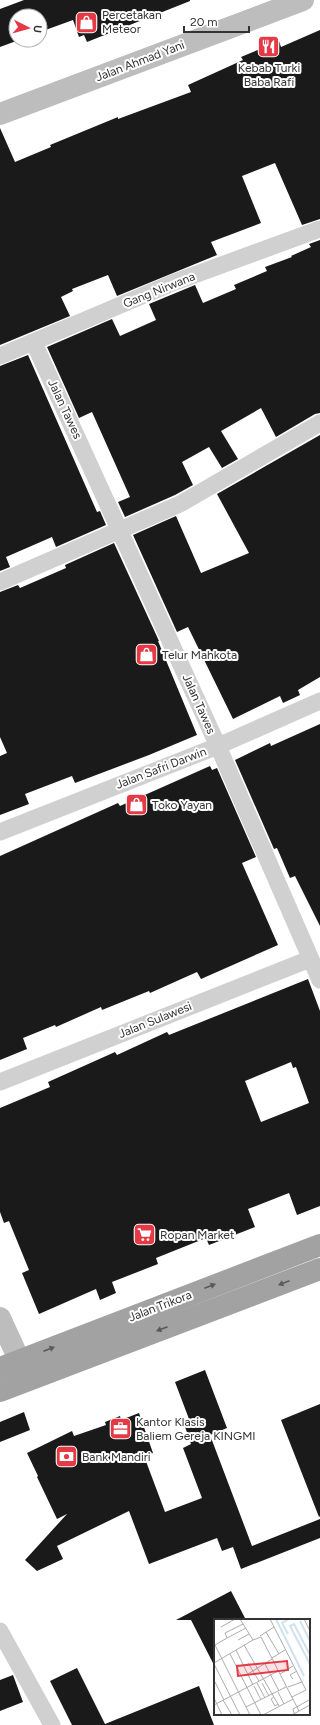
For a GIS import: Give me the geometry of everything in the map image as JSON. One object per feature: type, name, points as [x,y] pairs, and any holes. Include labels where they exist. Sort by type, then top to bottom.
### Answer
[{"type":"highway","name":"Jalan Trikora","points":[[9,1365],[320,1244]]},
{"type":"highway","name":"Jalan Trikora","points":[[0,1391],[320,1269]]},
{"type":"highway","points":[[231,1278],[239,1300]]},
{"type":"main road","name":"Jalan Ahmad Yani","points":[[0,114],[303,0]]},
{"type":"main road","points":[[0,1318],[9,1365],[28,1380]]},
{"type":"street","name":"Gang Nirwana","points":[[0,356],[34,343],[175,282],[320,229]]},
{"type":"street","name":"Jalan Tawes","points":[[34,343],[121,530],[218,746],[320,980]]},
{"type":"street","points":[[0,582],[180,504],[320,423]]},
{"type":"street","name":"Jalan Safri Darwin","points":[[0,832],[218,746],[320,701]]},
{"type":"street","name":"Jalan Sulawesi","points":[[0,1082],[310,959]]},
{"type":"street","points":[[0,1631],[52,1725]]},
{"type":"building","points":[[24,0],[190,0],[87,42],[84,35],[79,37],[73,20],[48,29],[48,8],[8,8],[8,44],[0,47],[0,9]]},
{"type":"building","points":[[320,30],[320,219],[302,225],[275,163],[242,176],[261,223],[211,242],[217,255],[117,296],[108,275],[72,289],[73,291],[61,297],[70,316],[0,345],[0,128],[15,162],[51,147],[50,145],[118,117],[118,119],[191,92],[188,85],[243,60],[241,57],[279,41],[281,47]]},
{"type":"building","points":[[320,240],[320,413],[315,414],[276,437],[261,408],[221,431],[238,459],[222,468],[209,447],[182,462],[193,485],[175,495],[125,517],[118,502],[130,497],[92,412],[79,418],[47,347],[112,319],[120,336],[156,320],[149,304],[195,285],[203,303],[236,289],[234,285],[267,271],[265,267],[292,257],[291,256],[311,247],[309,244]]},
{"type":"building","points":[[28,355],[97,512],[100,511],[106,525],[56,547],[52,537],[6,557],[10,567],[0,571],[0,366]]},
{"type":"building","points":[[320,435],[320,677],[298,690],[300,695],[283,703],[280,696],[233,719],[188,627],[177,632],[133,535],[176,516],[201,573],[249,553],[217,494]]},
{"type":"building","points":[[114,543],[159,641],[197,735],[75,783],[72,776],[25,794],[29,804],[0,815],[0,756],[7,753],[0,737],[0,592],[18,585],[20,588],[66,568],[65,565]]},
{"type":"building","points":[[320,724],[320,926],[295,876],[290,878],[277,848],[274,849],[235,760],[270,743],[271,746]]},
{"type":"building","points":[[210,766],[212,770],[217,768],[256,857],[242,863],[278,945],[201,979],[197,972],[150,993],[149,991],[102,1010],[101,1007],[56,1027],[55,1025],[23,1038],[27,1049],[0,1060],[0,856],[118,803],[120,806]]},
{"type":"building","points":[[308,979],[320,1011],[320,1206],[297,1215],[289,1193],[248,1209],[255,1227],[209,1245],[206,1238],[156,1258],[158,1264],[112,1282],[116,1293],[100,1300],[96,1289],[39,1314],[22,1273],[29,1270],[9,1221],[4,1223],[0,1212],[0,1108],[50,1087],[48,1082],[115,1052],[117,1055],[167,1032],[169,1035]],"holes":[[[291,1062],[293,1068],[296,1067],[309,1103],[261,1122],[245,1081]]]},
{"type":"building","points":[[205,1370],[227,1428],[210,1435],[252,1546],[320,1519],[320,1538],[241,1569],[233,1547],[222,1551],[217,1538],[149,1564],[129,1511],[57,1546],[63,1559],[37,1571],[25,1560],[67,1514],[57,1519],[27,1453],[72,1431],[74,1436],[106,1425],[105,1422],[120,1416],[121,1420],[139,1413],[153,1453],[144,1456],[165,1512],[202,1498],[183,1448],[191,1444],[183,1421],[189,1419],[175,1382]]},
{"type":"building","points":[[320,1404],[320,1516],[319,1517],[281,1420]]},
{"type":"building","points":[[24,1412],[30,1430],[0,1442],[0,1422]]},
{"type":"building","points":[[231,1591],[245,1619],[214,1619],[214,1665],[191,1620],[176,1620]]},
{"type":"building","points":[[77,1668],[105,1724],[199,1686],[214,1725],[72,1725],[50,1681]]},
{"type":"building","points":[[13,1675],[23,1702],[0,1711],[0,1680]]},
{"type":"place","name":"Percetakan Meteor","points":[[87,22]]},
{"type":"place","name":"Kebab Turki Baba Rafi","points":[[269,47]]},
{"type":"place","name":"Telur Mahkota","points":[[146,655]]},
{"type":"place","name":"Toko Yayan","points":[[137,805]]},
{"type":"place","name":"Ropan Market","points":[[144,1235]]},
{"type":"place","name":"Kantor Klasis Baliem Gereja KINGMI","points":[[121,1429]]},
{"type":"place","name":"Bank Mandiri","points":[[66,1457]]}]
